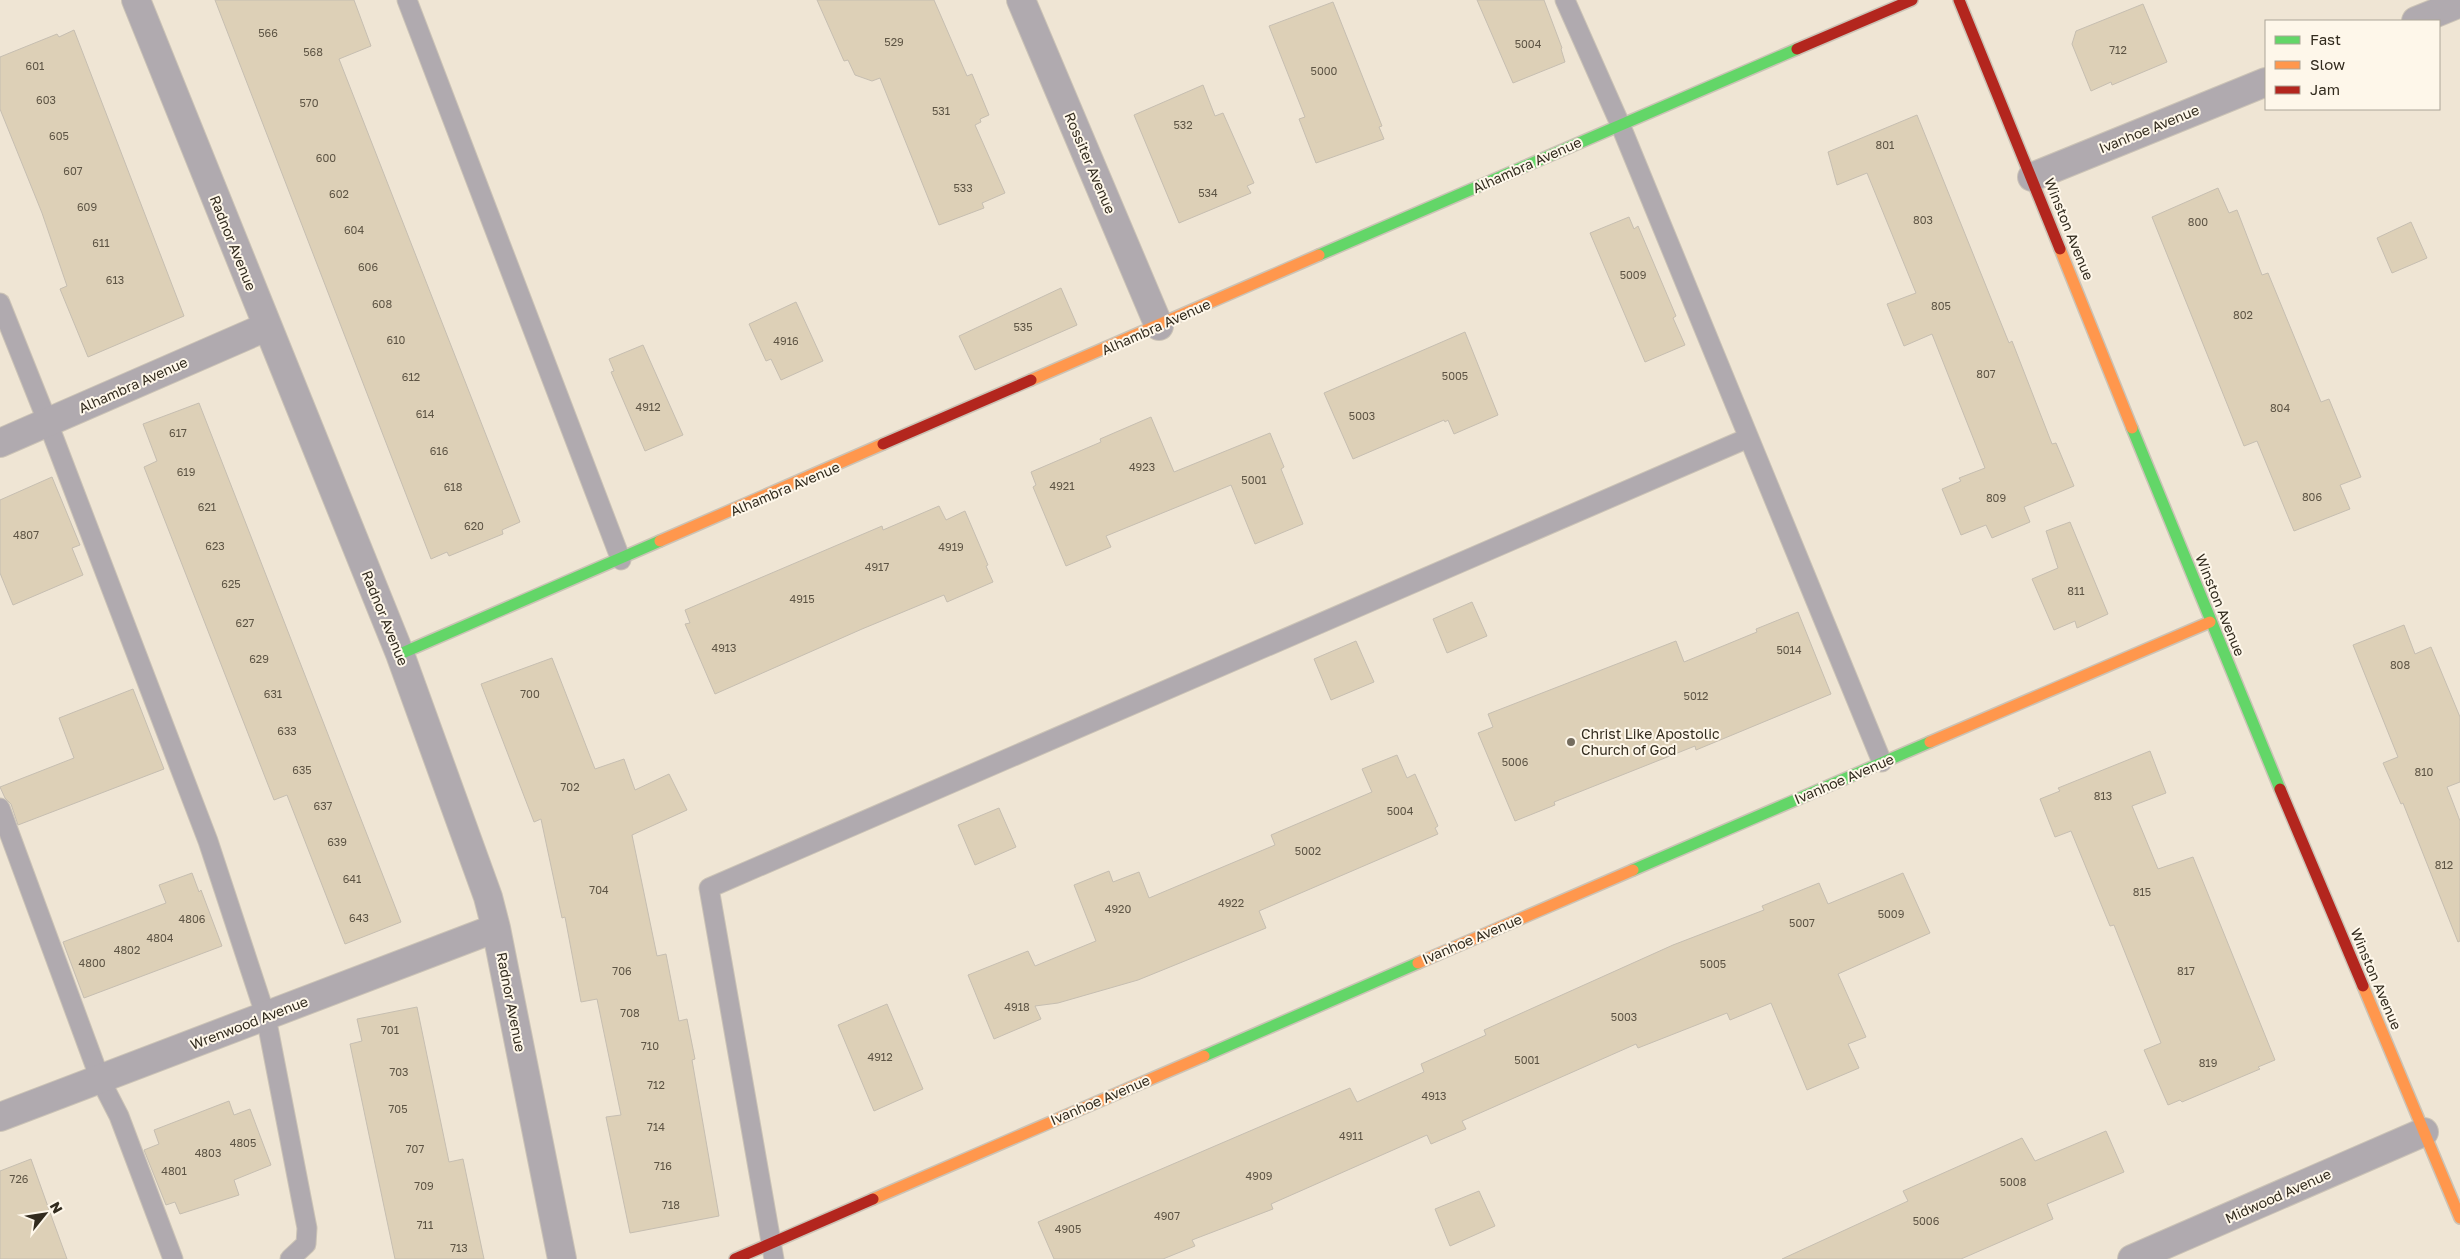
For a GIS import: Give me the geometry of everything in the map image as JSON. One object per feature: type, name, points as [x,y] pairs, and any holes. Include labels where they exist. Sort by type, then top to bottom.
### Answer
[{"type":"street","name":"Radnor Avenue","points":[[136,0],[266,327],[400,654],[465,832],[496,928],[562,1259]]},
{"type":"street","name":"Rossiter Avenue","points":[[1020,0],[1159,326]]},
{"type":"street","name":"Alhambra Avenue","points":[[400,654],[621,560],[1620,124],[1912,0]]},
{"type":"street","name":"Winston Avenue","points":[[1959,0],[2210,622],[2460,1218]]},
{"type":"street","points":[[2418,20],[2460,3]]},
{"type":"street","name":"Ivanhoe Avenue","points":[[2032,177],[2265,82]]},
{"type":"street","name":"Alhambra Avenue","points":[[0,443],[266,327]]},
{"type":"street","name":"Ivanhoe Avenue","points":[[735,1259],[772,1251],[1882,762],[2210,622]]},
{"type":"street","name":"Wrenwood Avenue","points":[[0,1117],[496,928]]},
{"type":"street","name":"Midwood Avenue","points":[[2132,1259],[2424,1132]]},
{"type":"lane","points":[[407,0],[621,560]]},
{"type":"lane","points":[[1565,0],[1620,124],[1882,762]]},
{"type":"lane","points":[[0,303],[208,841],[266,1017],[307,1228],[306,1244],[290,1259]]},
{"type":"lane","points":[[772,1251],[709,888],[1748,438]]},
{"type":"lane","points":[[0,808],[100,1079],[119,1116],[173,1259]]},
{"type":"building","points":[[215,0],[354,0],[371,46],[339,59],[520,522],[502,530],[503,534],[449,556],[447,552],[431,559]]},
{"type":"building","points":[[817,0],[934,0],[967,76],[972,74],[989,115],[980,119],[981,122],[975,125],[1005,193],[982,203],[984,208],[939,225],[880,78],[872,81],[855,75],[848,60],[844,61]]},
{"type":"building","points":[[1477,0],[1544,0],[1562,48],[1565,62],[1513,83]]},
{"type":"building","points":[[1333,2],[1382,126],[1379,127],[1384,139],[1316,163],[1299,119],[1305,117],[1269,26]]},
{"type":"building","points":[[2143,4],[2167,62],[2112,85],[2111,82],[2091,91],[2072,44],[2076,31]]},
{"type":"building","points":[[74,30],[184,316],[88,357],[60,289],[67,286],[42,213],[0,109],[0,57],[57,34],[59,37]]},
{"type":"building","points":[[1203,85],[1215,116],[1223,113],[1254,183],[1247,186],[1251,193],[1179,223],[1134,115]]},
{"type":"building","points":[[1917,115],[2009,343],[2012,341],[2052,444],[2056,443],[2074,486],[2024,507],[2030,522],[1992,538],[1986,525],[1961,535],[1942,489],[1961,481],[1959,478],[1985,468],[1932,334],[1904,346],[1887,304],[1916,293],[1867,173],[1837,185],[1828,152]]},
{"type":"building","points":[[2218,188],[2229,213],[2237,210],[2262,275],[2268,273],[2321,402],[2329,399],[2361,477],[2340,485],[2350,509],[2294,531],[2257,441],[2244,446],[2152,217]]},
{"type":"building","points":[[1629,217],[1634,229],[1638,226],[1676,316],[1673,318],[1685,345],[1645,362],[1590,233]]},
{"type":"building","points":[[2411,222],[2427,258],[2392,273],[2377,238]]},
{"type":"building","points":[[1061,288],[1077,325],[975,370],[959,336]]},
{"type":"building","points":[[796,302],[823,361],[781,380],[771,359],[766,361],[749,324]]},
{"type":"building","points":[[1465,332],[1498,415],[1454,434],[1448,420],[1445,422],[1444,420],[1353,459],[1324,393]]},
{"type":"building","points":[[643,345],[683,435],[645,451],[611,372],[614,371],[609,359]]},
{"type":"building","points":[[199,403],[401,922],[345,944],[287,795],[274,800],[144,467],[157,461],[143,424]]},
{"type":"building","points":[[1151,417],[1174,472],[1270,433],[1284,467],[1281,469],[1303,524],[1255,544],[1231,485],[1106,536],[1111,547],[1066,566],[1033,487],[1036,485],[1031,472],[1101,442],[1100,439]]},
{"type":"building","points":[[52,477],[80,545],[72,548],[83,575],[13,605],[0,573],[0,500]]},
{"type":"building","points":[[939,506],[946,520],[965,511],[988,565],[986,566],[993,582],[947,602],[944,595],[715,694],[685,624],[690,623],[685,610],[882,526],[883,530]]},
{"type":"building","points":[[2070,522],[2108,614],[2077,628],[2075,621],[2054,630],[2032,579],[2058,568],[2046,531]]},
{"type":"building","points":[[1472,602],[1487,636],[1447,653],[1433,619]]},
{"type":"building","points":[[1798,612],[1831,694],[1696,750],[1695,746],[1554,802],[1555,805],[1515,821],[1478,733],[1493,727],[1488,714],[1676,641],[1684,662],[1757,632],[1756,629]]},
{"type":"building","points":[[2404,625],[2415,654],[2431,647],[2460,717],[2460,782],[2447,787],[2460,821],[2460,941],[2458,942],[2403,803],[2401,804],[2383,763],[2398,757],[2353,645]]},
{"type":"building","points":[[1356,641],[1374,682],[1331,700],[1314,659]]},
{"type":"building","points":[[552,658],[595,769],[624,759],[635,790],[669,774],[687,810],[632,835],[657,956],[666,954],[679,1021],[687,1019],[695,1059],[692,1060],[719,1216],[630,1233],[606,1117],[621,1115],[597,999],[581,1002],[565,917],[562,918],[541,819],[534,822],[481,684]]},
{"type":"building","points":[[133,689],[164,769],[18,825],[11,804],[5,798],[0,787],[74,758],[59,718]]},
{"type":"building","points":[[2150,751],[2166,793],[2132,806],[2158,869],[2193,857],[2275,1060],[2258,1067],[2260,1069],[2182,1102],[2180,1100],[2168,1105],[2144,1050],[2161,1043],[2114,925],[2110,926],[2071,831],[2055,837],[2040,799],[2060,791],[2058,788]]},
{"type":"building","points":[[1397,755],[1407,778],[1415,774],[1438,826],[1435,828],[1438,834],[1259,911],[1266,928],[1138,980],[1058,1003],[1035,1006],[1041,1019],[994,1039],[968,975],[1028,951],[1035,966],[1096,941],[1074,885],[1109,871],[1113,882],[1139,872],[1149,898],[1275,845],[1271,835],[1372,792],[1362,769]]},
{"type":"building","points":[[999,808],[1016,847],[975,865],[958,825]]},
{"type":"building","points":[[192,873],[199,892],[201,890],[222,946],[84,998],[63,942],[166,903],[159,885]]},
{"type":"building","points":[[1903,873],[1930,933],[1838,974],[1866,1037],[1848,1044],[1859,1068],[1807,1090],[1771,1003],[1730,1020],[1727,1013],[1638,1048],[1636,1044],[1462,1121],[1466,1129],[1431,1144],[1427,1135],[1271,1204],[1273,1209],[1192,1240],[1195,1246],[1163,1259],[1054,1259],[1038,1222],[1350,1088],[1357,1102],[1424,1072],[1421,1064],[1486,1035],[1484,1030],[1673,945],[1764,910],[1762,906],[1819,883],[1828,904]]},
{"type":"building","points":[[887,1004],[923,1089],[874,1111],[838,1025]]},
{"type":"building","points":[[417,1007],[449,1162],[463,1159],[484,1259],[395,1259],[350,1044],[362,1041],[357,1019]]},
{"type":"building","points":[[229,1101],[234,1115],[250,1109],[271,1165],[234,1180],[239,1195],[180,1214],[175,1202],[166,1205],[144,1150],[159,1144],[154,1130]]},
{"type":"building","points":[[2106,1131],[2124,1172],[2047,1204],[2053,1219],[1961,1259],[1782,1259],[1908,1201],[1903,1191],[2022,1138],[2035,1161]]},
{"type":"building","points":[[31,1159],[67,1259],[0,1259],[0,1171]]},
{"type":"building","points":[[1479,1191],[1495,1226],[1450,1246],[1435,1209]]},
{"type":"traffic: fast","points":[[1319,255],[1797,49]]},
{"type":"traffic: fast","points":[[2132,428],[2280,789]]},
{"type":"traffic: fast","points":[[400,654],[660,541]]},
{"type":"traffic: fast","points":[[1633,870],[1930,742]]},
{"type":"traffic: fast","points":[[1204,1056],[1418,963]]},
{"type":"traffic: slow","points":[[2060,249],[2132,428]]},
{"type":"traffic: slow","points":[[1031,380],[1319,255]]},
{"type":"traffic: slow","points":[[660,541],[883,444]]},
{"type":"traffic: slow","points":[[1930,742],[2210,622]]},
{"type":"traffic: slow","points":[[1418,963],[1633,870]]},
{"type":"traffic: slow","points":[[2363,986],[2460,1218]]},
{"type":"traffic: slow","points":[[873,1199],[1204,1056]]},
{"type":"traffic: jam","points":[[1797,49],[1912,0]]},
{"type":"traffic: jam","points":[[1959,0],[2060,249]]},
{"type":"traffic: jam","points":[[883,444],[1031,380]]},
{"type":"traffic: jam","points":[[2280,789],[2363,986]]},
{"type":"traffic: jam","points":[[735,1259],[873,1199]]},
{"type":"place","name":"Christ Like Apostolic Church of God","points":[[1571,742]]}]
